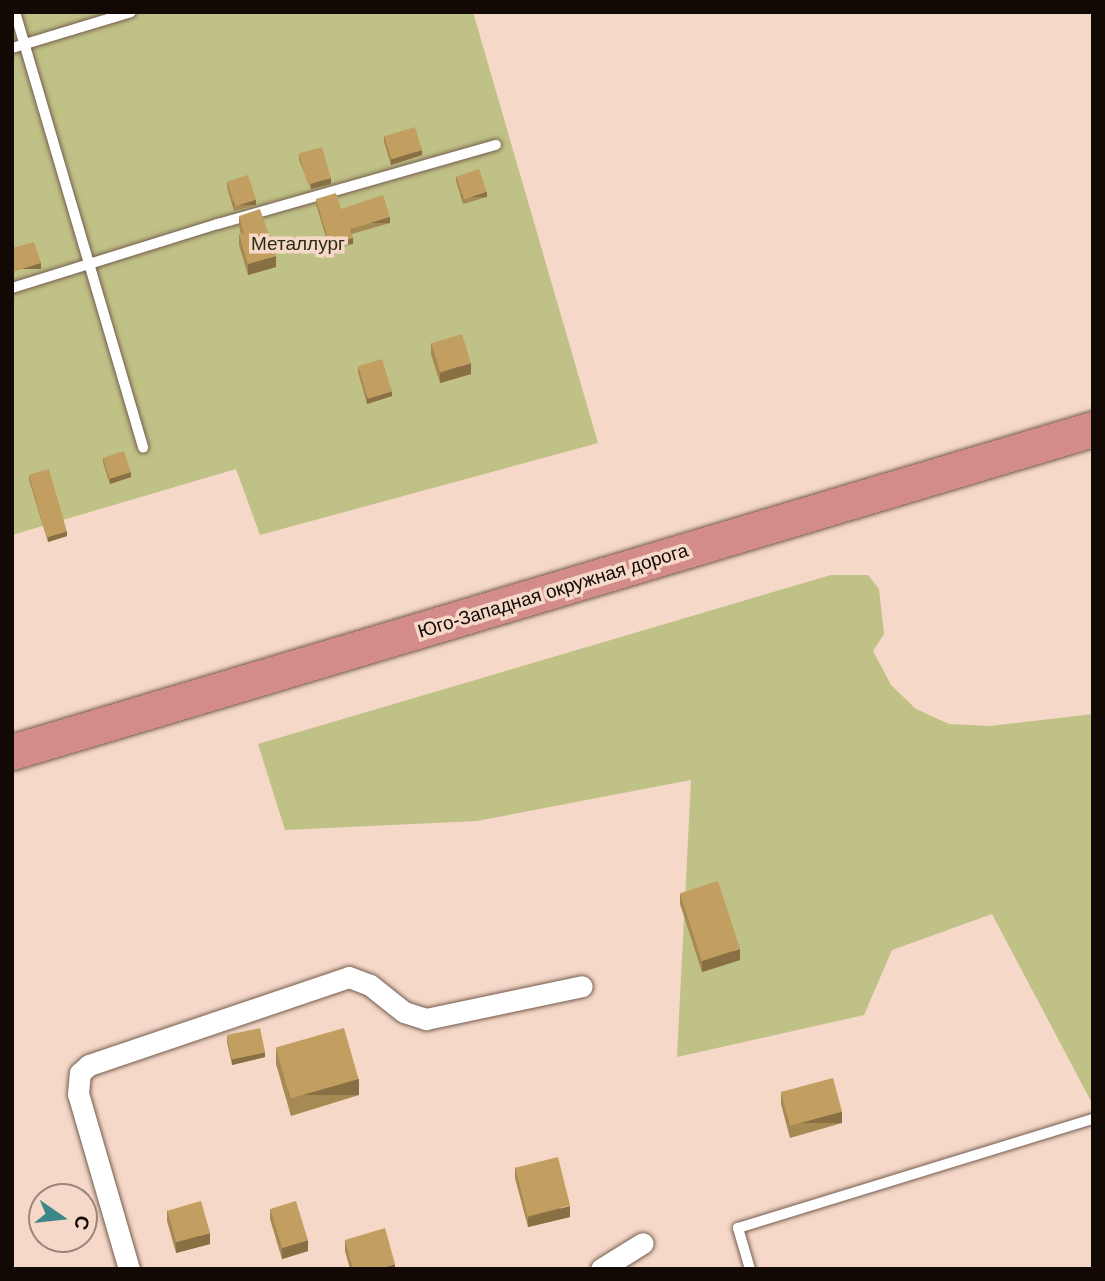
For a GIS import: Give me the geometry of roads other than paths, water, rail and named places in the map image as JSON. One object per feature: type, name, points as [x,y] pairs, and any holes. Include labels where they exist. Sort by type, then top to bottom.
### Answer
[{"type":"highway","name":"Юго-Западная окружная дорога","points":[[12,752],[1093,429]]},
{"type":"street","points":[[129,1269],[78,1094],[80,1073],[89,1065],[349,977],[360,979],[404,1012],[426,1019],[582,986]]},
{"type":"street","points":[[601,1269],[643,1243]]},
{"type":"lane","points":[[15,12],[143,448]]},
{"type":"lane","points":[[12,48],[131,12]]},
{"type":"lane","points":[[12,288],[218,224],[496,145]]},
{"type":"lane","points":[[750,1269],[738,1228],[1093,1119]]},
{"type":"park label","name":"Металлург","points":[[298,244]]}]
